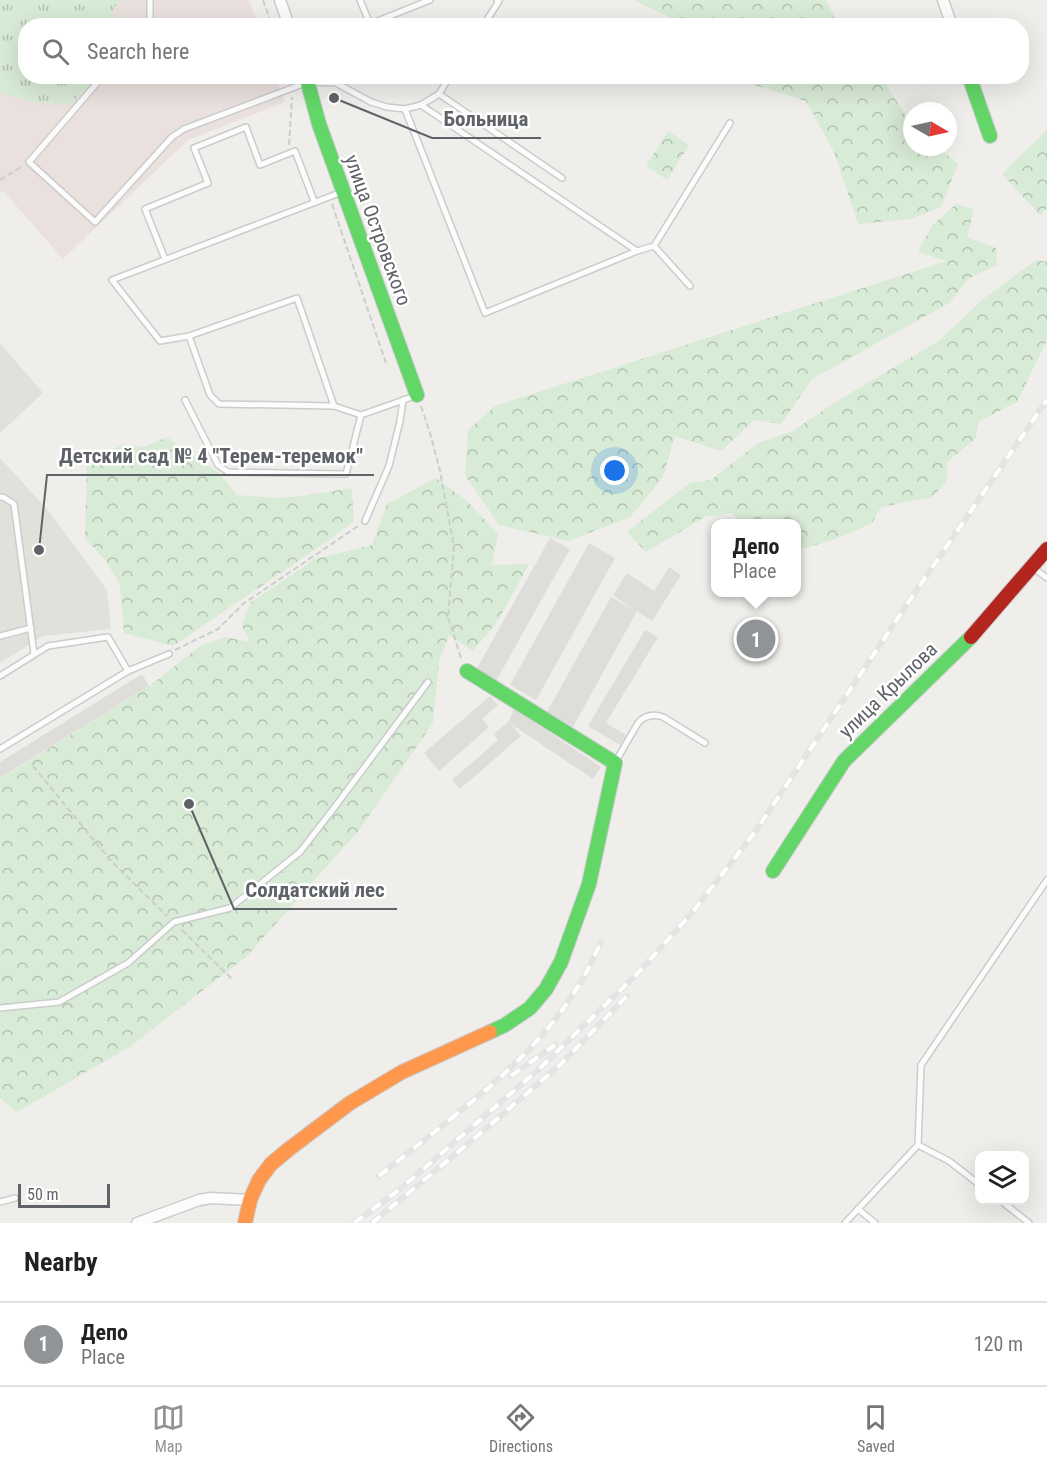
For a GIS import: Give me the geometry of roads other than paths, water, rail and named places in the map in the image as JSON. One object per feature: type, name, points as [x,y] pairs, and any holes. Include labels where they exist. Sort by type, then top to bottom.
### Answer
[{"type":"street","points":[[280,0],[286,18]]},
{"type":"street","points":[[943,0],[949,18]]},
{"type":"street","name":"улица Островского","points":[[308,84],[319,124],[417,395]]},
{"type":"street","points":[[972,84],[990,136]]},
{"type":"street","name":"улица Крылова","points":[[772,871],[844,761],[978,630],[1047,549]]},
{"type":"street","points":[[245,1223],[250,1200],[259,1180],[271,1164],[289,1149],[350,1102],[402,1072],[505,1025],[530,1008],[546,988],[561,962],[589,884],[615,763],[467,671]]},
{"type":"street","points":[[137,1223],[199,1200],[211,1198],[250,1200]]},
{"type":"lane","points":[[150,0],[150,18]]},
{"type":"lane","points":[[360,0],[366,18]]},
{"type":"lane","points":[[385,18],[430,0]]},
{"type":"lane","points":[[488,18],[499,1],[497,0]]},
{"type":"lane","points":[[96,84],[29,162],[95,222],[172,137],[184,129],[300,84]]},
{"type":"lane","points":[[342,84],[379,105],[405,109],[421,105],[439,94],[445,84]]},
{"type":"lane","points":[[439,94],[562,178]]},
{"type":"lane","points":[[421,105],[637,251]]},
{"type":"lane","points":[[405,109],[486,313],[654,246],[730,123]]},
{"type":"lane","points":[[165,259],[145,209],[208,183],[194,148],[246,127],[260,165],[295,151],[314,201]]},
{"type":"lane","points":[[334,406],[297,298],[189,336],[160,341],[112,280],[344,191]]},
{"type":"lane","points":[[654,246],[690,286]]},
{"type":"lane","points":[[189,336],[210,395],[219,404],[334,406],[361,415],[417,395]]},
{"type":"lane","points":[[185,400],[218,465],[228,472],[346,474],[361,415]]},
{"type":"lane","points":[[365,521],[389,466],[403,400]]},
{"type":"lane","points":[[0,497],[3,496],[14,504],[34,654]]},
{"type":"lane","points":[[1031,566],[1047,578]]},
{"type":"lane","points":[[0,636],[31,628]]},
{"type":"lane","points":[[0,676],[48,646],[108,637],[128,671]]},
{"type":"lane","points":[[0,749],[128,671],[169,654]]},
{"type":"lane","points":[[0,1008],[59,1002],[128,963],[174,922],[230,908],[300,852],[428,682]]},
{"type":"lane","points":[[615,763],[638,723],[648,716],[663,717],[705,743]]},
{"type":"lane","points":[[845,1223],[918,1145],[921,1065],[1047,880]]},
{"type":"lane","points":[[918,1145],[949,1161],[975,1181]]},
{"type":"lane","points":[[0,1202],[15,1198]]},
{"type":"lane","points":[[1006,1205],[1029,1223]]},
{"type":"lane","points":[[858,1209],[875,1223]]},
{"type":"railway","points":[[354,1223],[399,1190],[538,1070],[638,973],[691,914],[755,832],[1047,400]]},
{"type":"railway","points":[[450,1119],[508,1070],[544,1033],[574,993],[601,942]]},
{"type":"railway","points":[[372,1223],[560,1065],[627,996]]},
{"type":"railway","points":[[511,1076],[555,1045]]},
{"type":"railway","points":[[379,1176],[457,1114]]},
{"type":"place","name":"Больница","points":[[334,98]]},
{"type":"place","name":"Детский сад № 4 \"Терем-теремок\"","points":[[39,550]]},
{"type":"place","name":"Депо","points":[[756,639]]},
{"type":"place","name":"Солдатский лес","points":[[189,804]]}]
